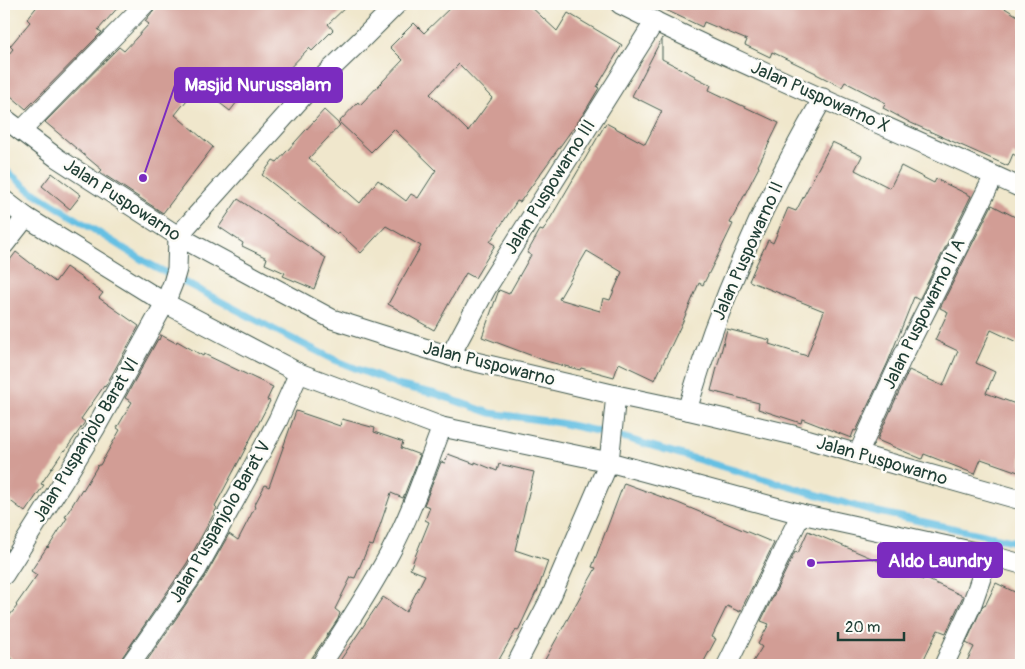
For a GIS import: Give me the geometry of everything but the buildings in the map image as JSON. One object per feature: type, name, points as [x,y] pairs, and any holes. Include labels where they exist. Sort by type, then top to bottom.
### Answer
[{"type":"street","points":[[21,131],[145,4]]},
{"type":"street","points":[[178,236],[305,94],[397,4]]},
{"type":"street","name":"Jalan Puspowarno X","points":[[620,4],[1021,188]]},
{"type":"street","name":"Jalan Puspowarno III","points":[[450,356],[486,289],[655,21]]},
{"type":"street","name":"Jalan Puspowarno II","points":[[687,410],[699,368],[738,266],[770,197],[823,98]]},
{"type":"street","name":"Jalan Puspowarno","points":[[4,118],[57,158],[178,236],[332,319],[450,356],[793,435],[1021,500]]},
{"type":"street","name":"Jalan Puspowarno II A","points":[[858,454],[901,360],[994,176]]},
{"type":"street","points":[[4,200],[26,217],[299,373],[442,427],[609,462],[801,514],[989,555],[1021,564]]},
{"type":"street","points":[[4,245],[26,217]]},
{"type":"street","name":"Jalan Puspanjolo Barat VI","points":[[4,575],[96,428],[167,298],[177,269],[178,236]]},
{"type":"street","name":"Jalan Puspanjolo Barat V","points":[[130,665],[196,569],[278,420],[299,373]]},
{"type":"street","points":[[516,665],[550,599],[609,462],[616,395]]},
{"type":"street","points":[[321,665],[358,609],[392,550],[414,500],[442,427]]},
{"type":"street","points":[[727,665],[801,514]]},
{"type":"street","points":[[944,665],[972,604],[989,555]]},
{"type":"waterway","points":[[4,169],[30,190],[144,261],[335,360],[397,385],[436,394],[490,413],[560,423],[615,435],[869,510],[1021,543]]},
{"type":"place","name":"Masjid Nurussalam","points":[[143,178]]},
{"type":"place","name":"Aldo Laundry","points":[[811,563]]}]
